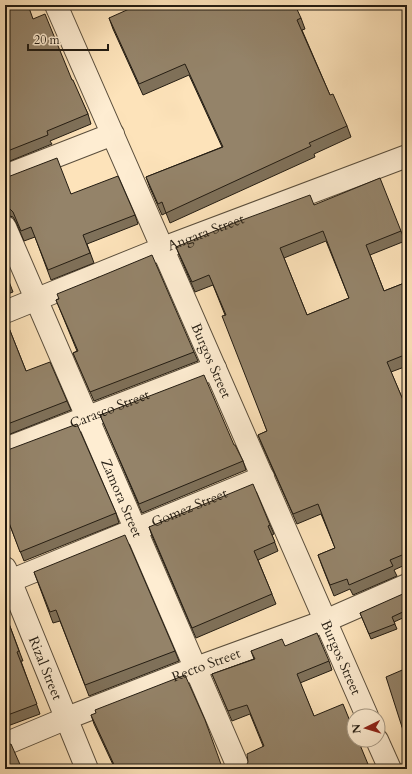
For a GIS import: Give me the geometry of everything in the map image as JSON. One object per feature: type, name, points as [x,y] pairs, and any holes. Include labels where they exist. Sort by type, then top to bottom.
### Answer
[{"type":"street","name":"Burgos Street","points":[[56,5],[364,708]]},
{"type":"street","points":[[5,176],[113,134]]},
{"type":"street","name":"Angara Street","points":[[5,312],[163,248],[407,156]]},
{"type":"street","name":"Zamora Street","points":[[5,226],[239,769]]},
{"type":"street","name":"Carasco Street","points":[[5,450],[215,368]]},
{"type":"street","name":"Gomez Street","points":[[7,577],[136,530],[263,477]]},
{"type":"street","name":"Rizal Street","points":[[7,577],[87,769]]},
{"type":"street","name":"Recto Street","points":[[5,744],[67,718],[196,668],[325,620],[407,585]]},
{"type":"street","points":[[380,748],[384,767]]},
{"type":"building","points":[[5,5],[28,5],[33,19],[45,14],[72,80],[88,114],[47,131],[48,135],[5,152]]},
{"type":"building","points":[[138,5],[295,5],[301,18],[297,20],[330,95],[333,94],[347,126],[309,143],[311,146],[166,213],[162,202],[158,204],[146,177],[223,147],[185,64],[139,84],[109,18]]},
{"type":"building","points":[[57,158],[71,194],[118,176],[135,215],[83,235],[90,253],[48,270],[31,227],[21,231],[13,212],[5,206],[5,178]]},
{"type":"building","points":[[380,178],[401,231],[366,245],[384,291],[407,282],[407,354],[387,362],[403,400],[407,398],[407,553],[390,560],[393,566],[349,585],[347,579],[330,585],[318,555],[335,548],[318,504],[293,514],[258,435],[267,431],[222,316],[226,315],[209,275],[192,282],[176,247],[234,223],[310,195],[314,205]],"holes":[[[323,231],[349,298],[307,315],[280,248]]]},
{"type":"building","points":[[152,255],[194,352],[90,392],[73,353],[78,351],[56,300],[59,299],[57,294]]},
{"type":"building","points":[[5,271],[9,283],[5,284]]},
{"type":"building","points":[[5,318],[26,371],[50,362],[67,401],[5,425]]},
{"type":"building","points":[[204,375],[234,445],[243,461],[139,504],[100,415]]},
{"type":"building","points":[[77,424],[116,513],[20,552],[5,512],[5,451]]},
{"type":"building","points":[[253,484],[270,525],[268,526],[275,542],[254,551],[272,594],[192,628],[149,527]]},
{"type":"building","points":[[125,535],[175,651],[85,685],[56,610],[50,612],[34,572]]},
{"type":"building","points":[[405,593],[407,597],[407,610],[392,617],[395,624],[369,634],[360,613]]},
{"type":"building","points":[[5,613],[19,651],[17,652],[37,704],[5,716]]},
{"type":"building","points":[[317,633],[329,661],[297,674],[314,716],[343,704],[346,711],[346,748],[361,748],[370,769],[243,769],[248,762],[247,754],[264,746],[247,705],[228,711],[212,674],[255,659],[251,651],[282,639],[285,646]]},
{"type":"building","points":[[407,668],[407,725],[402,727],[386,677]]},
{"type":"building","points":[[185,675],[205,720],[222,767],[225,765],[228,769],[116,769],[91,715],[96,713],[95,710]]},
{"type":"building","points":[[11,744],[22,769],[5,769],[5,746]]}]
